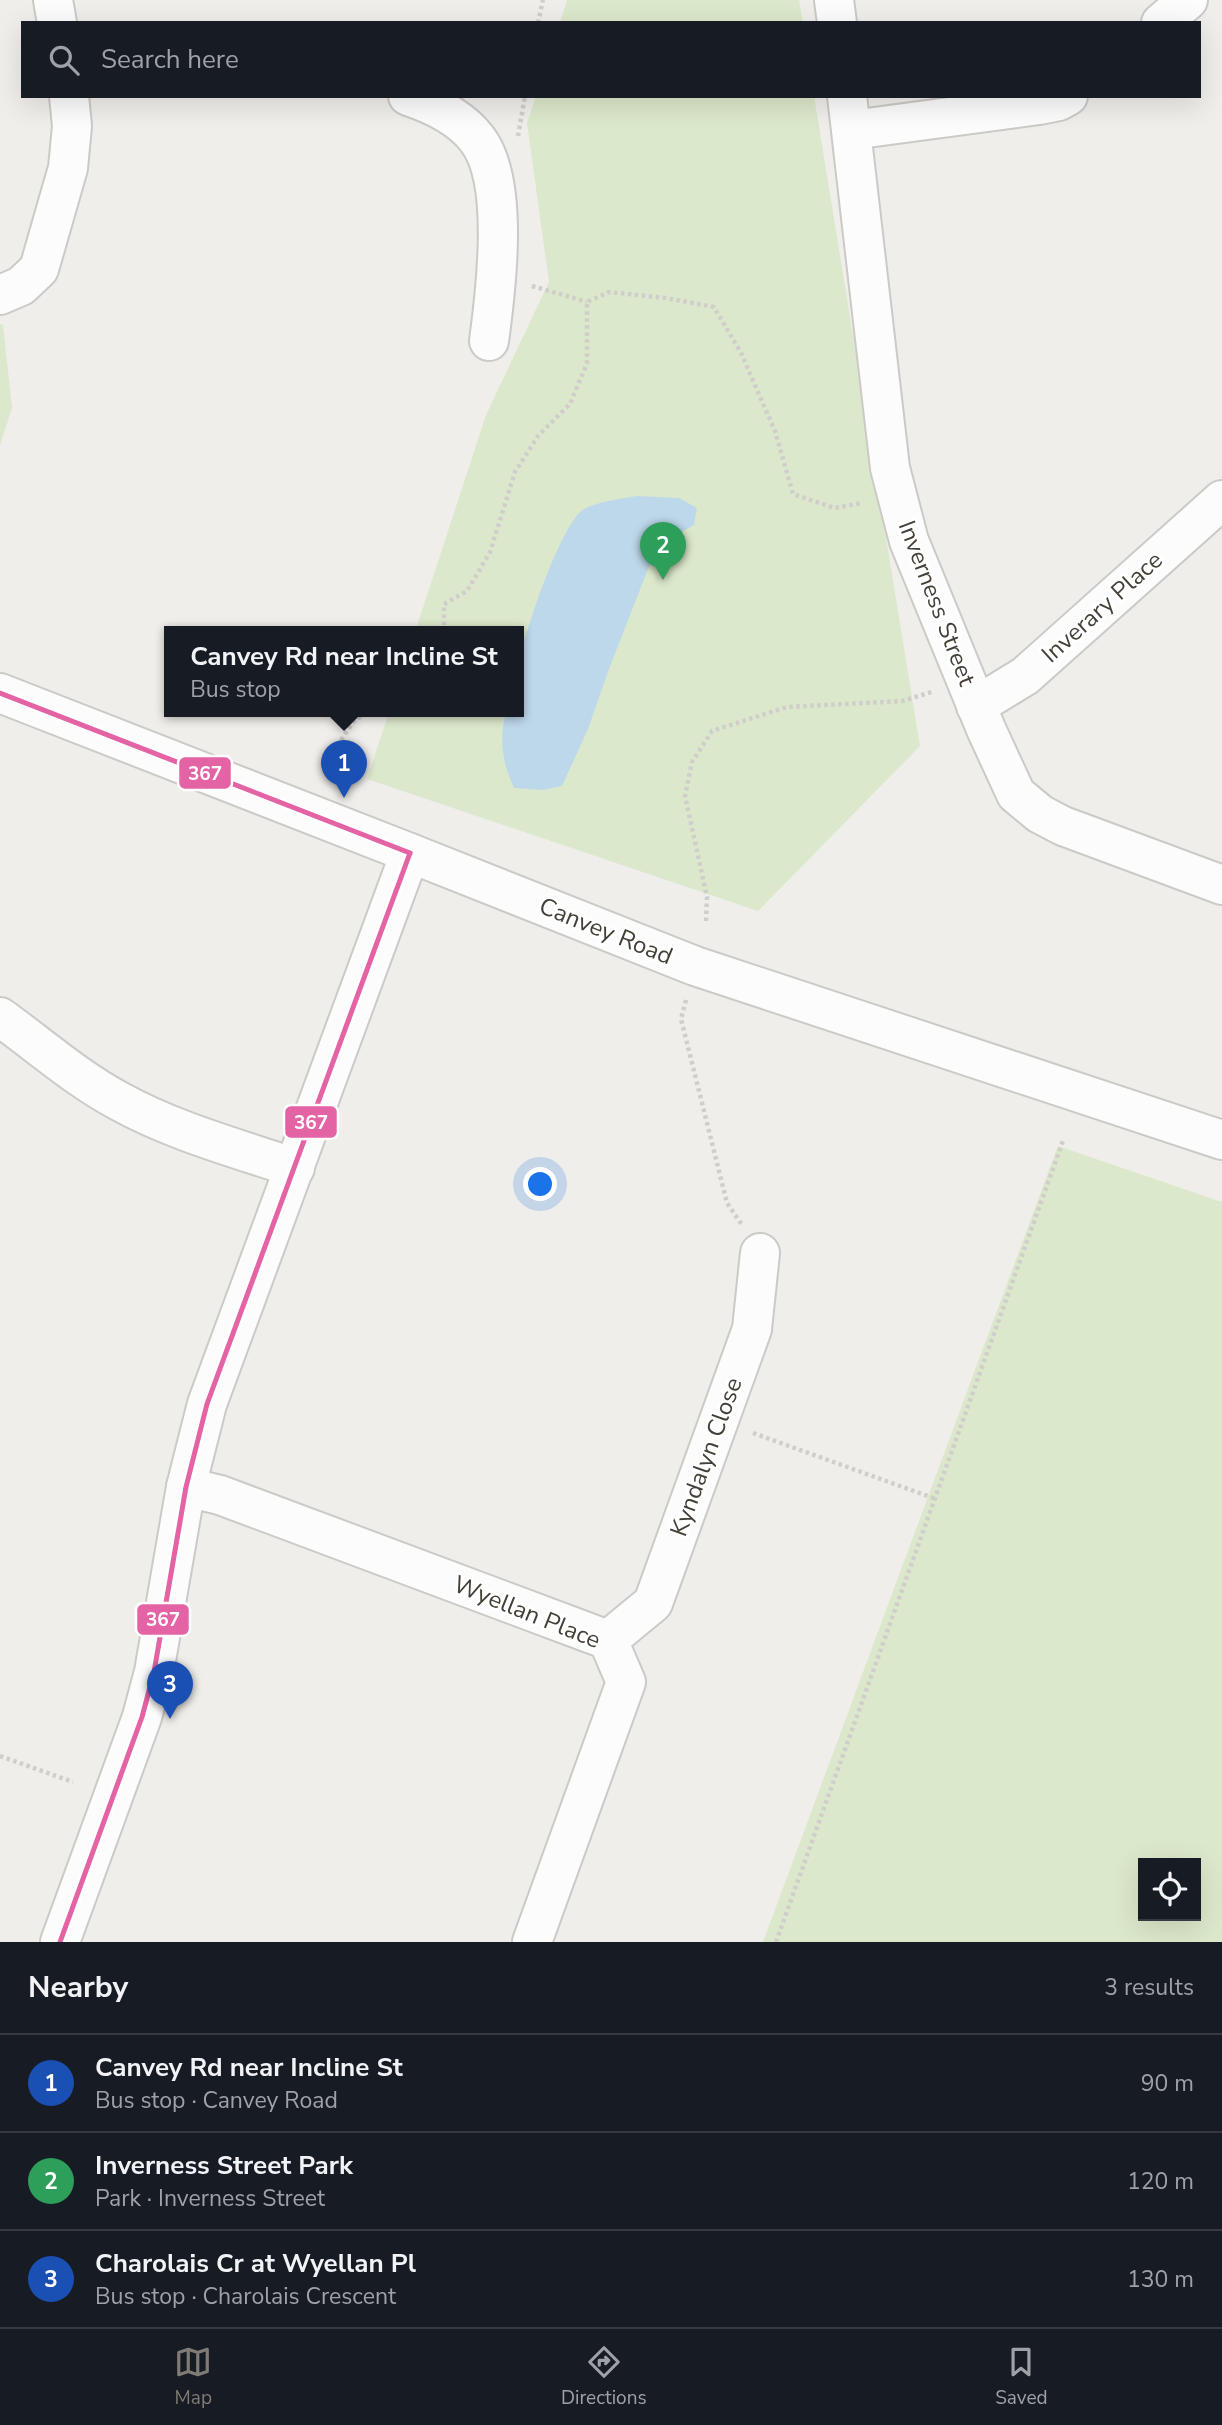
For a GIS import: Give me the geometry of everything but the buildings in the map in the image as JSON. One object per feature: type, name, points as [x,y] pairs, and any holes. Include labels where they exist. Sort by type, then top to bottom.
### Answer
[{"type":"street","points":[[53,0],[57,21]]},
{"type":"street","points":[[834,0],[837,21]]},
{"type":"street","points":[[1163,21],[1188,0]]},
{"type":"street","points":[[0,295],[21,286],[39,269],[68,168],[72,126],[69,98]]},
{"type":"street","points":[[414,98],[453,117],[477,139],[492,172],[498,226],[497,276],[489,341]]},
{"type":"street","points":[[850,113],[1039,105],[1064,98]]},
{"type":"street","name":"Inverness Street","points":[[850,113],[890,468],[909,541],[971,694],[1016,793],[1040,814],[1063,826],[1222,885]]},
{"type":"street","name":"Inverary Place","points":[[971,694],[1024,676],[1222,500]]},
{"type":"street","name":"Canvey Road","points":[[0,693],[695,966],[1222,1140]]},
{"type":"street","points":[[60,1942],[142,1717],[151,1683],[186,1487],[207,1404],[410,853]]},
{"type":"street","points":[[0,1017],[81,1078],[119,1102],[162,1121],[295,1168]]},
{"type":"street","name":"Kyndalyn Close","points":[[608,1640],[653,1603],[752,1329],[760,1253]]},
{"type":"street","name":"Wyellan Place","points":[[186,1487],[220,1495],[608,1640],[626,1682],[532,1942]]},
{"type":"path","points":[[538,21],[543,0]]},
{"type":"path","points":[[497,276],[587,302],[610,292],[714,307],[741,353],[775,431],[793,494],[834,508],[857,503],[899,500]]},
{"type":"path","points":[[444,626],[444,604],[467,591],[490,552],[515,472],[538,436],[570,404],[587,363],[587,302]]},
{"type":"path","points":[[706,921],[707,897],[685,796],[692,762],[712,731],[787,707],[902,701],[971,694]]},
{"type":"path","points":[[342,783],[331,755],[355,719],[360,717]]},
{"type":"path","points":[[687,996],[681,1019],[727,1203],[760,1253]]},
{"type":"path","points":[[776,1942],[1064,1138]]},
{"type":"path","points":[[719,1420],[936,1499]]},
{"type":"path","points":[[0,1756],[73,1782]]},
{"type":"green space","points":[[567,0],[799,0],[803,21],[561,21]]},
{"type":"green space","points":[[535,98],[814,98],[920,746],[758,911],[367,779],[387,717],[524,717],[524,626],[417,626],[486,415],[549,282],[527,123]]},
{"type":"green space","points":[[0,324],[3,325],[12,408],[0,445]]},
{"type":"green space","points":[[1058,1146],[1222,1202],[1222,1942],[763,1942]]},
{"type":"water","points":[[637,496],[679,498],[697,508],[694,525],[661,545],[648,569],[588,729],[562,786],[543,790],[514,788],[503,751],[503,732],[505,717],[524,717],[524,643],[536,605],[565,535],[584,509],[603,502]]},
{"type":"transit line","name":"367","points":[[0,693],[410,853]]},
{"type":"transit line","name":"367","points":[[60,1942],[142,1717],[154,1672],[186,1487],[207,1404],[410,853]]},
{"type":"place","name":"Inverness Street Park","points":[[663,580]]},
{"type":"place","name":"Canvey Rd near Incline St","points":[[344,798]]},
{"type":"place","name":"Charolais Cr at Wyellan Pl","points":[[170,1719]]}]
